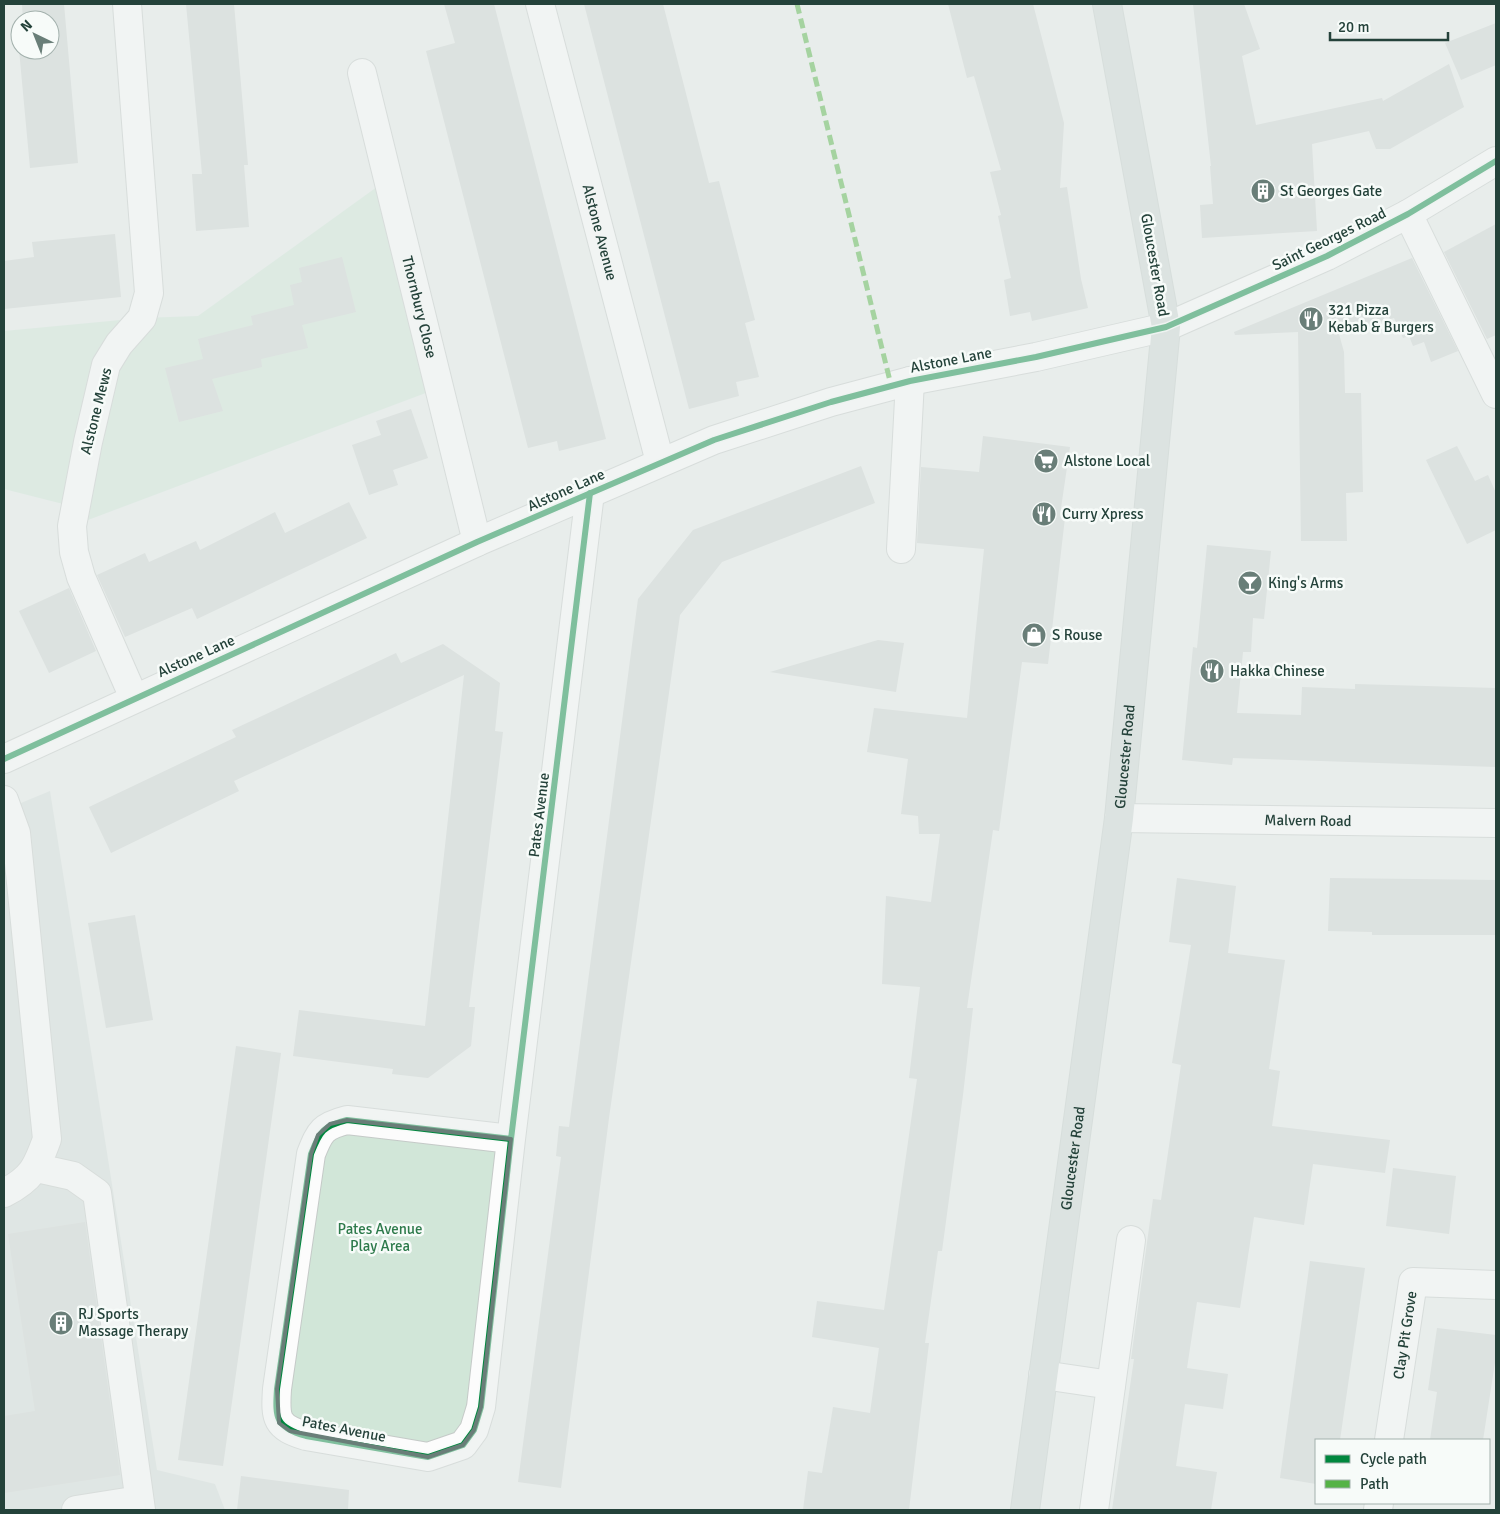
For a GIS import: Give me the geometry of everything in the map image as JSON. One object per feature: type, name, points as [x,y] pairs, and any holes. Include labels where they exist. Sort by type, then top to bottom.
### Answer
[{"type":"main road","name":"Gloucester Road","points":[[1025,1510],[1119,818],[1166,327],[1107,4]]},
{"type":"street","name":"Alstone Mews","points":[[127,4],[149,293],[142,318],[119,344],[106,365],[88,442],[72,526],[74,552],[81,577],[134,698]]},
{"type":"street","name":"Alstone Avenue","points":[[540,4],[660,462]]},
{"type":"street","name":"Thornbury Close","points":[[362,73],[477,542]]},
{"type":"street","name":"Saint Georges Road","points":[[1166,327],[1327,256],[1408,214],[1496,161]]},
{"type":"street","points":[[1408,214],[1496,394]]},
{"type":"street","name":"Alstone Lane","points":[[4,759],[477,542],[660,462],[770,420],[910,381],[1036,356],[1166,327]]},
{"type":"street","points":[[901,549],[910,381]]},
{"type":"street","name":"Pates Avenue","points":[[511,1139],[347,1120],[330,1124],[318,1135],[311,1154],[277,1389],[275,1409],[279,1423],[290,1431],[306,1436],[428,1457],[463,1445],[474,1430],[481,1407],[511,1139],[590,494]]},
{"type":"street","points":[[4,800],[16,833],[47,1139],[37,1168],[16,1187],[4,1193]]},
{"type":"street","name":"Malvern Road","points":[[1119,818],[1496,823]]},
{"type":"street","points":[[37,1168],[73,1176],[97,1193],[140,1505],[76,1510]]},
{"type":"street","points":[[1094,1510],[1131,1240]]},
{"type":"street","name":"Clay Pit Grove","points":[[1389,1439],[1413,1282],[1496,1285]]},
{"type":"street","points":[[1044,1375],[1111,1385]]},
{"type":"highlighted area","points":[[347,1120],[511,1139],[481,1407],[474,1430],[463,1445],[428,1457],[290,1431],[279,1423],[277,1389],[311,1154],[318,1135],[330,1124]]},
{"type":"shaded area","points":[[50,791],[157,1470],[215,1484],[225,1510],[4,1510],[4,810]]},
{"type":"green space","points":[[388,179],[439,388],[72,526],[75,507],[4,489],[4,331],[142,318],[198,316]]},
{"type":"green space","name":"Pates Avenue Play Area","points":[[330,1124],[511,1139],[481,1407],[452,1450],[290,1431],[277,1389]]},
{"type":"building","points":[[22,4],[64,4],[78,163],[30,168],[20,60],[60,60],[60,10],[22,10]]},
{"type":"building","points":[[186,4],[234,4],[248,165],[244,165],[249,227],[196,231],[192,174],[202,174]]},
{"type":"building","points":[[444,4],[494,4],[606,439],[559,451],[557,441],[528,448],[426,51],[455,43]]},
{"type":"building","points":[[584,4],[663,4],[709,183],[719,181],[755,320],[745,323],[759,377],[736,382],[739,396],[689,409]]},
{"type":"building","points":[[948,4],[1033,4],[1064,123],[1060,188],[1067,187],[1081,279],[1088,308],[1032,321],[1030,312],[1010,316],[1004,280],[1011,278],[998,216],[1001,215],[990,172],[1001,170],[974,76],[967,78]]},
{"type":"building","points":[[1193,4],[1244,4],[1260,49],[1242,56],[1256,125],[1382,98],[1383,101],[1449,64],[1464,107],[1390,149],[1376,149],[1369,131],[1312,144],[1317,231],[1202,238],[1200,205],[1213,204],[1211,166]]},
{"type":"building","points":[[1496,23],[1496,65],[1461,80],[1445,43]]},
{"type":"building","points":[[1496,224],[1496,335],[1487,339],[1444,252]]},
{"type":"building","points":[[115,234],[121,297],[4,309],[4,261],[34,257],[32,242]]},
{"type":"building","points":[[342,257],[356,312],[302,325],[308,348],[261,359],[262,367],[212,379],[223,411],[179,422],[165,368],[203,359],[198,339],[253,325],[251,316],[294,305],[290,285],[302,282],[299,268]]},
{"type":"building","points":[[1412,258],[1458,351],[1431,362],[1424,342],[1413,346],[1409,336],[1403,338],[1394,318],[1361,327],[1344,328],[1344,332],[1339,334],[1344,352],[1345,393],[1361,393],[1363,492],[1346,493],[1347,541],[1301,541],[1298,332],[1235,335],[1234,332]]},
{"type":"building","points":[[411,409],[428,458],[393,470],[398,485],[369,495],[352,445],[381,435],[376,421]]},
{"type":"building","points":[[983,436],[1070,447],[1061,508],[1066,509],[1048,664],[1022,662],[999,831],[993,830],[967,1008],[973,1008],[963,1095],[942,1251],[938,1251],[925,1343],[929,1343],[909,1510],[803,1510],[808,1471],[822,1473],[833,1407],[870,1413],[879,1348],[812,1337],[817,1301],[884,1310],[917,1079],[909,1078],[920,987],[882,984],[886,896],[931,902],[940,834],[919,834],[918,816],[901,814],[908,759],[867,752],[874,708],[967,718],[984,549],[917,543],[921,467],[979,472]]},
{"type":"building","points":[[1457,446],[1475,481],[1488,475],[1496,493],[1496,530],[1467,544],[1426,460]]},
{"type":"building","points":[[861,466],[875,503],[722,562],[680,615],[609,1118],[561,1488],[518,1482],[561,1157],[556,1156],[559,1126],[569,1127],[638,599],[693,530]]},
{"type":"building","points":[[349,502],[367,538],[197,619],[192,608],[125,637],[97,575],[145,553],[149,562],[196,541],[200,550],[275,512],[285,533]]},
{"type":"building","points":[[1207,545],[1271,551],[1264,619],[1253,618],[1251,652],[1243,652],[1237,713],[1301,715],[1302,687],[1355,689],[1355,684],[1496,688],[1496,767],[1233,758],[1232,765],[1182,760],[1193,647],[1197,648]]},
{"type":"building","points":[[69,588],[96,651],[49,673],[19,611]]},
{"type":"building","points":[[878,640],[904,643],[896,692],[770,672]]},
{"type":"building","points":[[443,644],[500,683],[495,731],[503,732],[469,1007],[475,1007],[471,1046],[428,1078],[392,1074],[393,1069],[293,1056],[299,1010],[425,1026],[464,675],[234,781],[239,791],[111,853],[89,807],[236,737],[232,730],[396,653],[401,663]]},
{"type":"building","points":[[1177,878],[1236,886],[1228,953],[1285,960],[1269,1069],[1280,1071],[1272,1126],[1390,1140],[1385,1173],[1313,1164],[1304,1225],[1254,1217],[1240,1308],[1197,1302],[1187,1368],[1228,1374],[1223,1409],[1185,1404],[1176,1466],[1217,1472],[1211,1510],[1112,1510],[1134,1359],[1131,1359],[1153,1199],[1161,1200],[1181,1065],[1172,1063],[1191,945],[1169,942]]},
{"type":"building","points":[[1330,878],[1496,880],[1496,935],[1372,935],[1372,932],[1328,931]]},
{"type":"building","points":[[135,915],[153,1020],[106,1028],[88,923]]},
{"type":"building","points":[[236,1046],[281,1053],[223,1466],[178,1460]]},
{"type":"building","points":[[1393,1168],[1456,1176],[1449,1234],[1386,1226]]},
{"type":"building","name":"RJ Sports Massage Therapy","points":[[85,1222],[120,1475],[4,1493],[4,1416],[35,1411],[8,1234]]},
{"type":"building","points":[[1310,1261],[1365,1268],[1340,1439],[1315,1439],[1315,1484],[1280,1478]]},
{"type":"building","points":[[1437,1328],[1496,1335],[1496,1356],[1483,1439],[1430,1439],[1437,1392],[1428,1390]]},
{"type":"building","points":[[241,1476],[349,1490],[348,1510],[237,1510]]},
{"type":"marked path","points":[[797,4],[891,385]]},
{"type":"cycle path","points":[[4,759],[477,542],[714,440],[831,402],[910,381],[1036,357],[1166,327],[1327,256],[1408,214],[1496,161]]},
{"type":"cycle path","points":[[511,1139],[481,1407],[474,1430],[463,1445],[428,1457],[306,1436],[296,1433],[283,1425],[277,1415],[277,1389],[311,1154],[323,1131],[327,1127],[347,1120],[511,1139],[590,493]]},
{"type":"place","name":"St Georges Gate","points":[[1263,191]]},
{"type":"place","name":"321 Pizza Kebab & Burgers","points":[[1311,319]]},
{"type":"place","name":"Alstone Local","points":[[1046,461]]},
{"type":"place","name":"Curry Xpress","points":[[1044,514]]},
{"type":"place","name":"King's Arms","points":[[1250,583]]},
{"type":"place","name":"S Rouse","points":[[1034,635]]},
{"type":"place","name":"Hakka Chinese","points":[[1212,671]]},
{"type":"place","name":"RJ Sports Massage Therapy","points":[[61,1323]]}]
